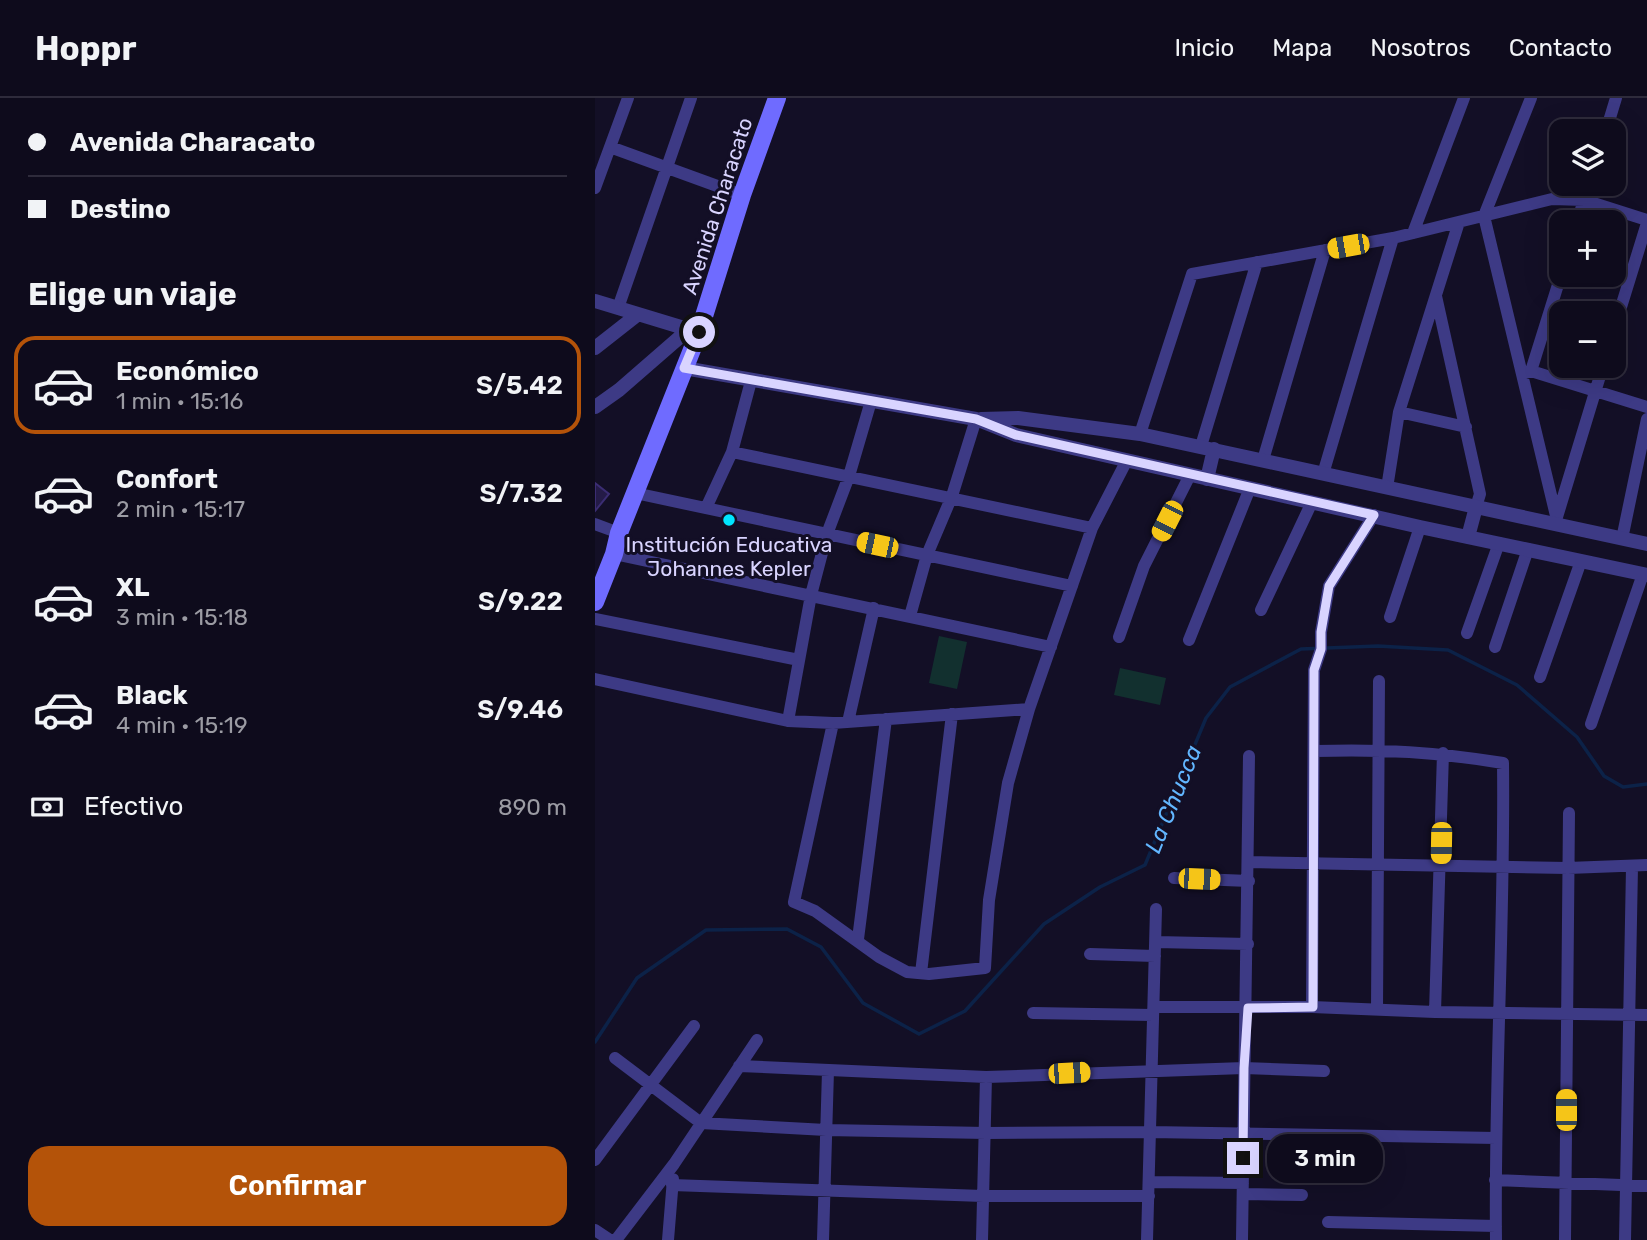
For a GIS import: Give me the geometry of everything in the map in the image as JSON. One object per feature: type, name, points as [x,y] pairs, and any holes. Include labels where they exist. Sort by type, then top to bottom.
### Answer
[{"type":"main road","name":"Avenida Characato","points":[[595,602],[684,368],[694,331],[776,98]]},
{"type":"street","points":[[595,188],[628,98]]},
{"type":"street","points":[[618,308],[691,98]]},
{"type":"street","points":[[1413,233],[1464,98]]},
{"type":"street","points":[[1531,98],[1484,216],[1527,372],[1556,522]]},
{"type":"street","points":[[1609,119],[1616,98]]},
{"type":"street","points":[[610,147],[742,195]]},
{"type":"street","points":[[1581,210],[1585,196]]},
{"type":"street","points":[[1140,434],[1192,274],[1393,238],[1552,199],[1584,200],[1647,221],[1623,301]]},
{"type":"street","points":[[1387,488],[1399,412],[1459,222]]},
{"type":"street","points":[[1323,474],[1393,238]]},
{"type":"street","points":[[1262,460],[1325,250]]},
{"type":"street","points":[[1207,479],[1208,448],[1257,262]]},
{"type":"street","points":[[1527,372],[1557,287]]},
{"type":"street","points":[[1436,295],[1480,494],[1468,537]]},
{"type":"street","points":[[595,301],[694,331]]},
{"type":"street","points":[[595,348],[637,315]]},
{"type":"street","points":[[595,407],[694,331]]},
{"type":"street","points":[[684,368],[976,419],[1018,418],[1140,434],[1556,522],[1647,544]]},
{"type":"street","points":[[1527,372],[1647,407]]},
{"type":"street","points":[[1556,522],[1600,378]]},
{"type":"street","points":[[706,508],[731,452],[751,381]]},
{"type":"street","points":[[788,721],[811,595],[827,534],[849,476],[871,401]]},
{"type":"street","points":[[1399,412],[1466,427]]},
{"type":"street","points":[[976,419],[1016,435],[1420,527],[1645,574],[1591,724]]},
{"type":"street","points":[[910,616],[927,555],[952,496],[976,419]]},
{"type":"street","points":[[1622,539],[1647,419]]},
{"type":"street","points":[[731,452],[952,496],[1092,528]]},
{"type":"street","points":[[833,723],[794,902],[815,911],[907,972],[985,968],[989,900],[1008,783],[1029,709],[1092,528],[1127,460]]},
{"type":"street","points":[[1119,637],[1144,566],[1190,475]]},
{"type":"street","points":[[1189,640],[1250,488]]},
{"type":"street","points":[[635,493],[1072,586]]},
{"type":"street","points":[[1261,610],[1312,502]]},
{"type":"street","points":[[1313,1007],[1314,670],[1321,649],[1321,632],[1329,586],[1374,515]]},
{"type":"street","points":[[595,524],[619,533]]},
{"type":"street","points":[[1390,617],[1420,527]]},
{"type":"street","points":[[1467,633],[1499,543]]},
{"type":"street","points":[[1495,648],[1528,549]]},
{"type":"street","points":[[614,554],[1051,647]]},
{"type":"street","points":[[1540,677],[1581,561]]},
{"type":"street","points":[[848,722],[874,608]]},
{"type":"street","points":[[595,619],[799,660]]},
{"type":"street","points":[[595,679],[788,721],[833,723],[1029,709]]},
{"type":"street","points":[[1377,1010],[1379,681]]},
{"type":"street","points":[[921,973],[952,714]]},
{"type":"street","points":[[857,939],[886,719]]},
{"type":"street","points":[[1315,751],[1443,753],[1503,763],[1504,866],[1495,1180],[1496,1240]]},
{"type":"street","points":[[1435,1012],[1443,753]]},
{"type":"street","points":[[1242,1240],[1244,1068],[1248,1008],[1249,756]]},
{"type":"street","points":[[1565,1240],[1569,813]]},
{"type":"street","points":[[1249,862],[1569,868],[1647,865]]},
{"type":"street","points":[[1625,1240],[1632,867]]},
{"type":"street","points":[[1174,878],[1249,881]]},
{"type":"street","points":[[1147,1240],[1156,909]]},
{"type":"street","points":[[1156,942],[1248,944]]},
{"type":"street","points":[[1090,954],[1155,956]]},
{"type":"street","points":[[1033,1013],[1313,1007],[1647,1015]]},
{"type":"street","points":[[595,1160],[694,1026]]},
{"type":"street","points":[[616,1240],[674,1164],[757,1040]]},
{"type":"street","points":[[615,1058],[701,1123],[826,1130],[1496,1138]]},
{"type":"street","points":[[740,1066],[986,1077],[1244,1068],[1324,1071]]},
{"type":"street","points":[[823,1240],[828,1071]]},
{"type":"street","points":[[982,1240],[986,1077]]},
{"type":"street","points":[[668,1240],[674,1164]]},
{"type":"street","points":[[1495,1180],[1647,1186]]},
{"type":"street","points":[[1149,1182],[1302,1195]]},
{"type":"street","points":[[672,1185],[983,1196],[1149,1196]]},
{"type":"street","points":[[1328,1222],[1496,1226]]},
{"type":"street","points":[[595,1230],[610,1240]]},
{"type":"green space","points":[[939,636],[967,642],[957,689],[929,683]]},
{"type":"green space","points":[[1120,668],[1166,678],[1160,705],[1114,695]]},
{"type":"building","points":[[595,483],[609,494],[595,511]]},
{"type":"waterway","name":"La Chucca","points":[[595,1042],[637,978],[706,930],[787,929],[821,947],[863,1003],[919,1034],[965,1011],[1044,924],[1100,887],[1145,865],[1206,718],[1230,687],[1301,649],[1378,646],[1448,650],[1517,685],[1577,737],[1604,776],[1623,787],[1647,784]]},
{"type":"place","name":"Institución Educativa Johannes Kepler","points":[[729,520]]},
{"type":"route","points":[[699,332],[684,368],[976,419],[1016,435],[1374,515],[1329,586],[1321,632],[1321,649],[1314,670],[1313,1007],[1248,1008],[1243,1158]]}]
